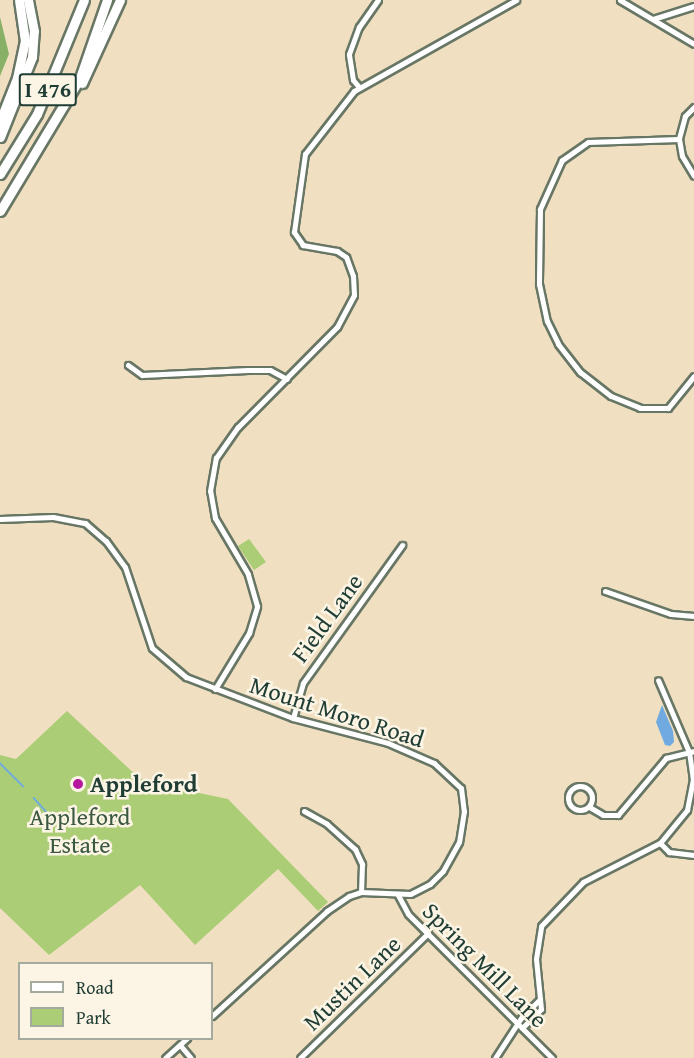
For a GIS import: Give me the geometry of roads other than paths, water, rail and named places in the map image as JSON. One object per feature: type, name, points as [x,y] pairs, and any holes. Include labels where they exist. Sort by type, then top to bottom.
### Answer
[{"type":"highway","points":[[14,0],[21,23],[21,61]]},
{"type":"highway","points":[[0,121],[21,61],[25,25],[19,0]]},
{"type":"highway","points":[[0,137],[32,57],[34,31],[28,0]]},
{"type":"highway","name":"I 476","points":[[0,174],[37,114],[84,0]]},
{"type":"highway","name":"I 476","points":[[0,211],[58,120],[80,78],[107,0]]},
{"type":"highway","points":[[58,120],[86,77],[120,0]]},
{"type":"street","points":[[359,87],[353,80],[349,54],[359,27],[378,0]]},
{"type":"street","points":[[215,689],[249,633],[256,606],[248,574],[215,518],[210,491],[216,458],[238,427],[337,327],[354,295],[353,276],[346,257],[337,251],[303,245],[292,224],[305,154],[336,109],[359,87],[516,0]]},
{"type":"street","points":[[620,0],[694,44]]},
{"type":"street","points":[[653,19],[694,6]]},
{"type":"street","points":[[694,107],[686,116],[679,139],[682,156],[694,176]]},
{"type":"street","points":[[679,139],[580,145],[562,160],[542,197],[539,284],[547,321],[568,358],[611,396],[640,408],[668,408],[694,376]]},
{"type":"street","points":[[128,365],[142,375],[270,370],[287,379]]},
{"type":"street","name":"Mount Moro Road","points":[[0,519],[53,517],[85,523],[106,541],[125,567],[152,648],[186,677],[292,718],[388,743],[434,763],[461,788],[464,811],[452,855],[430,884],[419,891],[398,895],[361,892]]},
{"type":"street","name":"Field Lane","points":[[292,718],[303,683],[402,544]]},
{"type":"street","points":[[605,591],[671,614],[694,616]]},
{"type":"street","points":[[520,1026],[541,1009],[536,939],[541,926],[583,882],[660,843],[687,810],[693,780],[692,751],[658,680]]},
{"type":"street","points":[[591,808],[592,797],[578,786],[570,788],[569,801],[581,810],[591,808],[603,815],[618,815],[666,758],[692,751]]},
{"type":"street","points":[[213,1015],[327,911],[361,892],[362,864],[355,849],[327,824],[304,811]]},
{"type":"street","points":[[660,843],[669,852],[694,855]]},
{"type":"street","name":"Spring Mill Lane","points":[[398,895],[408,914],[552,1058]]},
{"type":"street","name":"Mustin Lane","points":[[300,1058],[428,933]]},
{"type":"street","points":[[495,1058],[540,999]]},
{"type":"street","points":[[165,1058],[185,1040]]},
{"type":"street","points":[[180,1045],[191,1058]]},
{"type":"water","points":[[662,705],[673,731],[674,742],[670,746],[665,745],[656,722]]},
{"type":"waterway","points":[[0,763],[23,786]]},
{"type":"waterway","points":[[34,798],[52,818]]},
{"type":"place","name":"Appleford","points":[[78,784]]},
{"type":"park label","name":"Appleford Estate","points":[[80,831]]}]
